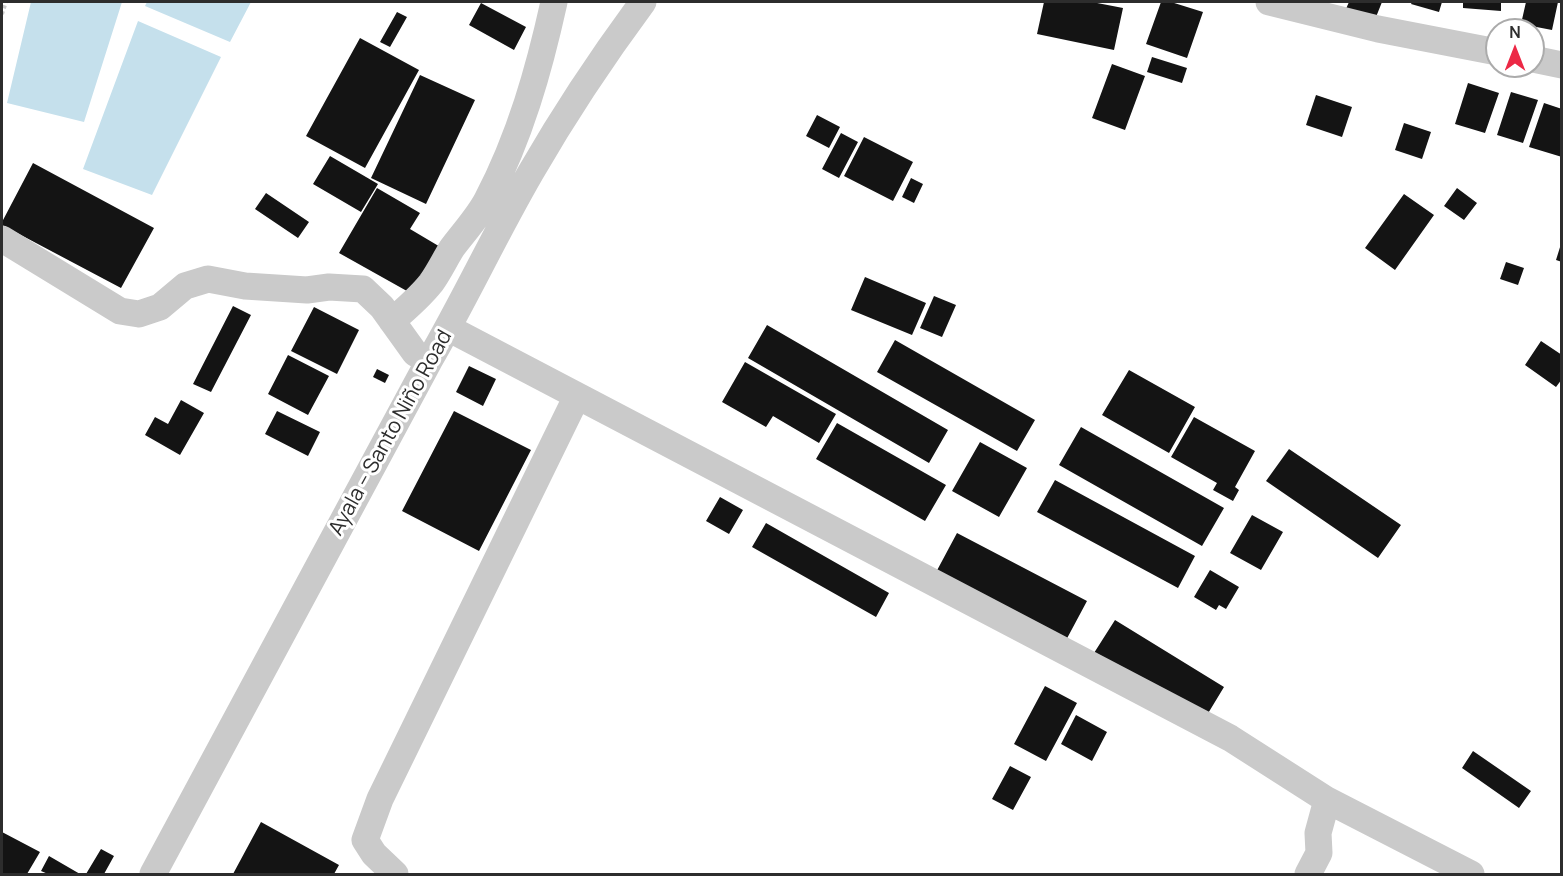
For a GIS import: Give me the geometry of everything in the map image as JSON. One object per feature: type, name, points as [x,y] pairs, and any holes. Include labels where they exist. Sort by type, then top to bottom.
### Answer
[{"type":"street","points":[[392,321],[410,306],[431,282],[486,201],[529,101],[554,2]]},
{"type":"street","name":"Ayala – Santo Niño Road","points":[[153,874],[531,172],[605,54],[643,2]]},
{"type":"street","points":[[1269,2],[1378,29],[1485,50]]},
{"type":"street","points":[[1545,61],[1562,65]]},
{"type":"street","points":[[2,239],[120,312],[139,314],[160,307],[185,286],[208,279],[245,286],[307,290],[329,287],[363,289],[382,307],[415,353],[429,361]]},
{"type":"street","points":[[448,328],[1230,738],[1327,800],[1471,874]]},
{"type":"street","points":[[395,874],[374,854],[365,840],[380,800],[577,396]]},
{"type":"street","points":[[1308,874],[1320,853],[1318,833],[1327,800]]},
{"type":"path","points":[[2,14],[6,2]]},
{"type":"water","points":[[31,2],[122,2],[84,122],[7,103]]},
{"type":"water","points":[[147,2],[251,2],[230,42],[145,6]]},
{"type":"water","points":[[138,21],[221,57],[152,195],[83,169]]},
{"type":"building","points":[[1044,2],[1092,2],[1123,8],[1114,50],[1037,34]]},
{"type":"building","points":[[1161,2],[1171,2],[1203,12],[1187,58],[1146,44]]},
{"type":"building","points":[[1349,2],[1382,2],[1374,22],[1345,11]]},
{"type":"building","points":[[1412,2],[1442,2],[1439,12],[1411,4]]},
{"type":"building","points":[[1463,2],[1501,2],[1501,11],[1463,8]]},
{"type":"building","points":[[1526,2],[1558,2],[1552,30],[1545,29],[1545,18],[1522,18]]},
{"type":"building","points":[[481,3],[526,27],[514,50],[469,25]]},
{"type":"building","points":[[397,12],[407,17],[390,47],[380,42]]},
{"type":"building","points":[[360,38],[419,70],[365,168],[306,136]]},
{"type":"building","points":[[1152,57],[1187,68],[1182,83],[1147,72]]},
{"type":"building","points":[[1112,64],[1145,76],[1125,130],[1092,118]]},
{"type":"building","points":[[420,75],[475,100],[426,204],[371,178]]},
{"type":"building","points":[[1468,83],[1499,93],[1485,133],[1455,124]]},
{"type":"building","points":[[1511,92],[1538,100],[1523,143],[1497,135]]},
{"type":"building","points":[[1316,95],[1352,107],[1342,137],[1306,125]]},
{"type":"building","points":[[1544,103],[1562,109],[1562,157],[1529,147]]},
{"type":"building","points":[[817,115],[840,127],[829,148],[806,136]]},
{"type":"building","points":[[1404,123],[1431,132],[1422,159],[1395,150]]},
{"type":"building","points":[[841,133],[858,142],[839,178],[822,169]]},
{"type":"building","points":[[864,137],[913,162],[893,201],[844,176]]},
{"type":"building","points":[[330,156],[378,184],[361,212],[313,184]]},
{"type":"building","points":[[33,163],[154,228],[121,288],[2,225]]},
{"type":"building","points":[[911,178],[923,184],[914,203],[902,197]]},
{"type":"building","points":[[377,188],[420,213],[410,229],[442,248],[414,295],[339,253]]},
{"type":"building","points":[[1457,188],[1477,203],[1464,220],[1444,206]]},
{"type":"building","points":[[266,193],[309,222],[298,238],[255,209]]},
{"type":"building","points":[[1404,194],[1434,215],[1395,270],[1365,248]]},
{"type":"building","points":[[1562,244],[1562,262],[1556,260]]},
{"type":"building","points":[[1506,262],[1524,268],[1518,285],[1500,279]]},
{"type":"building","points":[[865,277],[926,303],[912,335],[851,310]]},
{"type":"building","points":[[934,296],[956,305],[942,337],[920,328]]},
{"type":"building","points":[[233,306],[251,315],[211,392],[193,384]]},
{"type":"building","points":[[314,307],[359,330],[337,374],[291,351]]},
{"type":"building","points":[[767,325],[948,430],[929,463],[748,358]]},
{"type":"building","points":[[895,340],[1035,420],[1017,451],[877,372]]},
{"type":"building","points":[[1541,341],[1562,355],[1562,379],[1556,387],[1525,365]]},
{"type":"building","points":[[288,355],[329,376],[308,415],[268,394]]},
{"type":"building","points":[[745,362],[836,414],[819,443],[773,416],[766,427],[722,402]]},
{"type":"building","points":[[469,366],[496,379],[483,406],[456,392]]},
{"type":"building","points":[[377,369],[389,375],[385,383],[373,377]]},
{"type":"building","points":[[1129,370],[1195,407],[1169,453],[1102,415]]},
{"type":"building","points":[[181,400],[204,413],[180,455],[145,435],[155,417],[168,424]]},
{"type":"building","points":[[277,411],[320,432],[308,456],[265,434]]},
{"type":"building","points":[[454,411],[531,450],[479,551],[402,511]]},
{"type":"building","points":[[1194,417],[1255,451],[1235,487],[1239,490],[1233,501],[1213,490],[1217,483],[1171,457]]},
{"type":"building","points":[[837,423],[946,485],[925,521],[816,459]]},
{"type":"building","points":[[1081,427],[1224,508],[1202,546],[1059,465]]},
{"type":"building","points":[[980,442],[1027,468],[999,517],[952,491]]},
{"type":"building","points":[[1289,449],[1401,525],[1378,558],[1266,481]]},
{"type":"building","points":[[1055,480],[1195,556],[1178,588],[1037,512]]},
{"type":"building","points":[[720,497],[743,510],[729,534],[706,521]]},
{"type":"building","points":[[1252,515],[1283,532],[1261,570],[1230,553]]},
{"type":"building","points":[[766,523],[889,593],[876,617],[752,547]]},
{"type":"building","points":[[957,533],[1087,601],[1064,644],[934,576]]},
{"type":"building","points":[[1210,570],[1239,587],[1226,609],[1219,605],[1216,610],[1194,597]]},
{"type":"building","points":[[1115,620],[1224,687],[1204,720],[1094,653]]},
{"type":"building","points":[[1045,686],[1077,703],[1046,761],[1014,744]]},
{"type":"building","points":[[1076,715],[1107,732],[1092,761],[1061,744]]},
{"type":"building","points":[[1473,751],[1531,791],[1519,808],[1462,768]]},
{"type":"building","points":[[1010,766],[1031,777],[1013,810],[992,799]]},
{"type":"building","points":[[261,822],[339,865],[334,874],[233,874]]},
{"type":"building","points":[[2,832],[40,852],[27,874],[2,873]]},
{"type":"building","points":[[101,849],[114,856],[104,874],[86,874]]},
{"type":"building","points":[[49,856],[80,874],[48,874],[41,871]]}]
